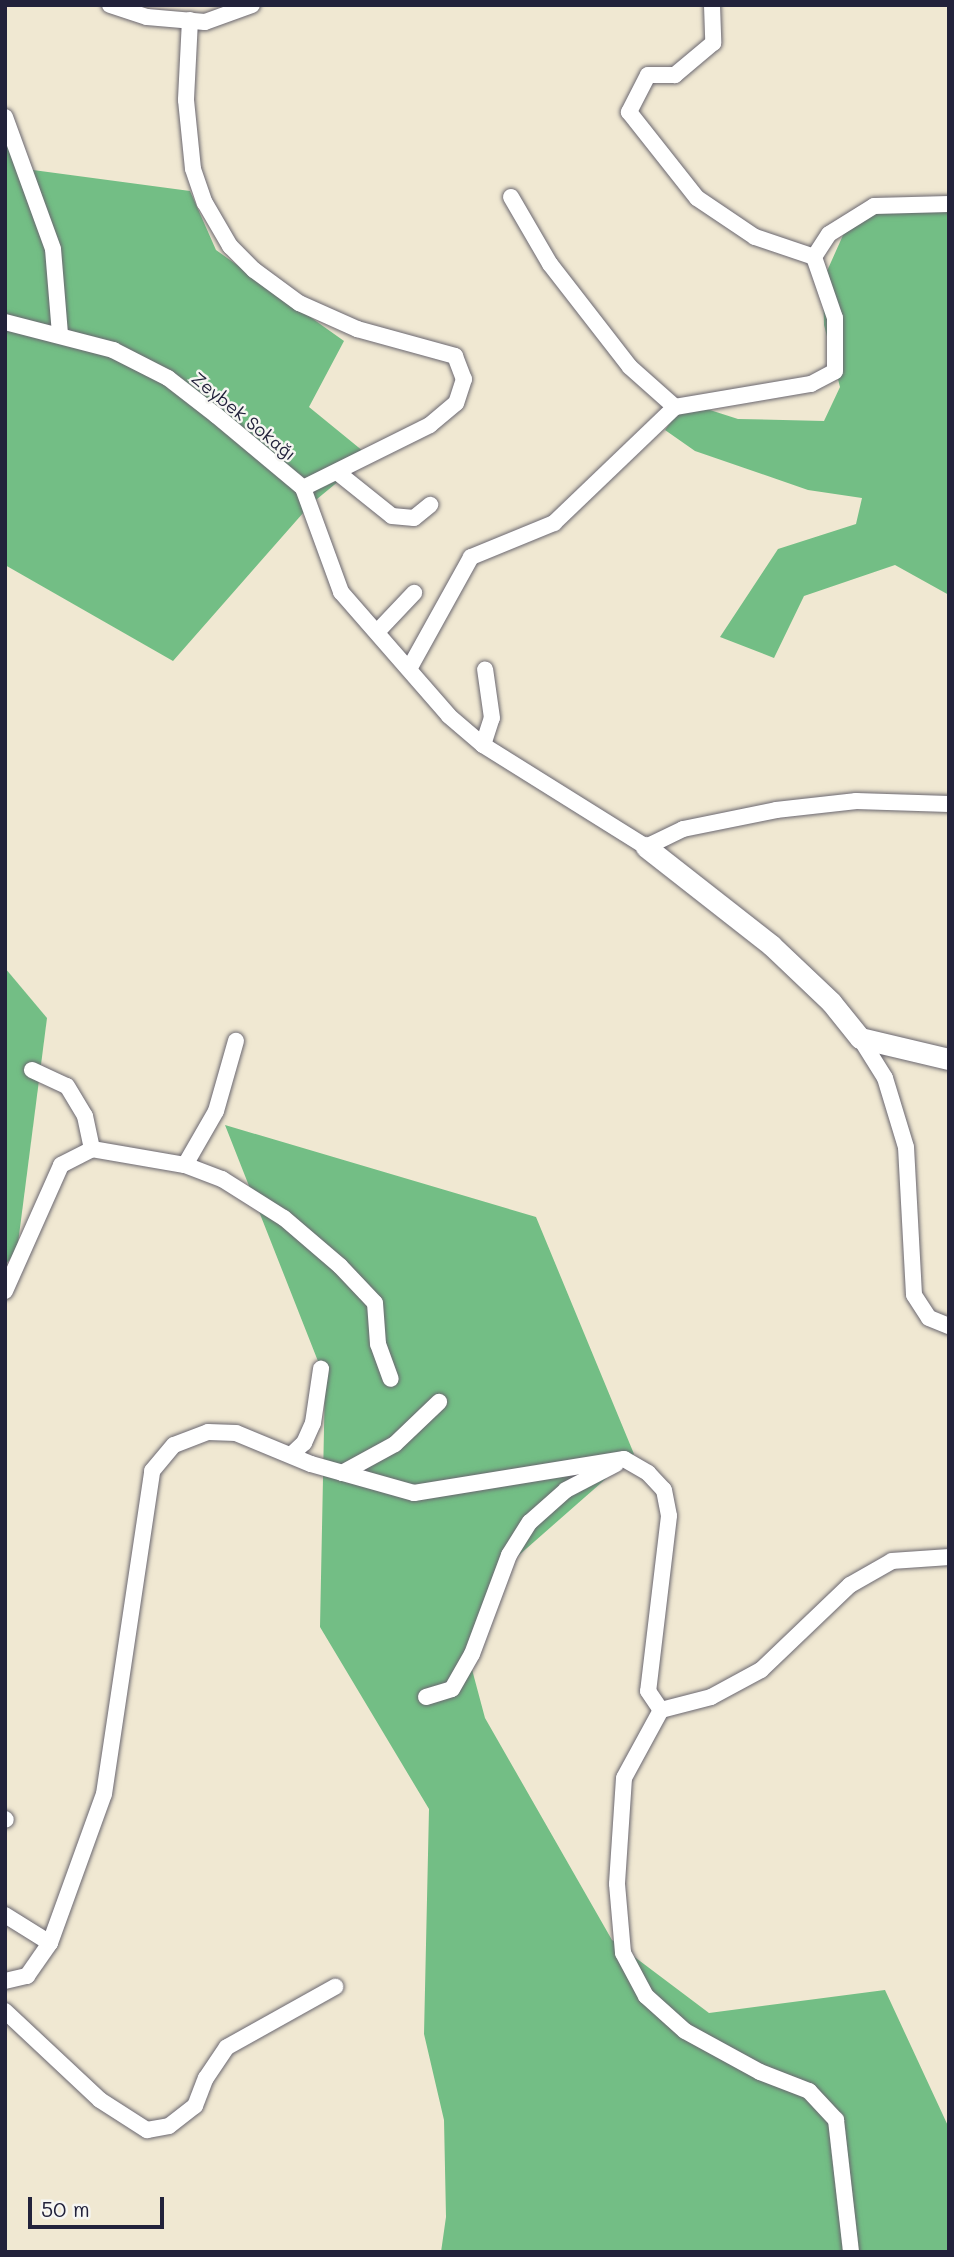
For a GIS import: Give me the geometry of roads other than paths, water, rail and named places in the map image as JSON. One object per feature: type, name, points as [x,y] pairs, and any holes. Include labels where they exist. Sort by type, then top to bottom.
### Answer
[{"type":"street","points":[[110,5],[147,17],[205,22],[253,5]]},
{"type":"street","points":[[712,5],[713,43],[675,75],[648,75],[629,112],[697,198],[755,237],[814,257]]},
{"type":"street","points":[[190,20],[186,100],[193,169],[205,203],[230,246],[254,270],[299,303],[357,329],[455,356],[464,379],[456,403],[430,425],[303,488],[341,592],[449,716],[483,745],[646,847],[771,945],[831,1002],[860,1038],[885,1078],[906,1147],[914,1295],[929,1318],[949,1326]]},
{"type":"street","points":[[5,117],[53,249],[60,334]]},
{"type":"street","points":[[511,197],[550,264],[629,367],[675,407]]},
{"type":"street","points":[[814,257],[830,234],[874,206],[949,204]]},
{"type":"street","points":[[409,669],[471,557],[554,523],[675,407],[811,383],[835,371],[835,317],[814,257]]},
{"type":"street","name":"Zeybek Sokağı","points":[[5,322],[60,334],[113,350],[168,378],[303,488]]},
{"type":"street","points":[[337,472],[392,516],[414,518],[430,505]]},
{"type":"street","points":[[377,632],[414,593]]},
{"type":"street","points":[[483,745],[492,718],[485,669]]},
{"type":"street","points":[[646,847],[683,829],[776,810],[856,801],[949,804]]},
{"type":"street","points":[[860,1038],[949,1059]]},
{"type":"street","points":[[185,1165],[216,1111],[236,1041]]},
{"type":"street","points":[[32,1070],[67,1086],[85,1116],[92,1149]]},
{"type":"street","points":[[5,1291],[61,1166],[92,1149],[185,1165],[222,1179],[284,1218],[340,1266],[375,1303],[378,1344],[391,1379]]},
{"type":"street","points":[[291,1455],[304,1443],[313,1423],[321,1369]]},
{"type":"street","points":[[342,1473],[395,1444],[439,1402]]},
{"type":"street","points":[[5,1981],[27,1976],[50,1943],[104,1794],[152,1471],[174,1445],[208,1432],[236,1433],[342,1473],[414,1493],[558,1466],[624,1459],[648,1473],[664,1490],[669,1516],[648,1691],[661,1710]]},
{"type":"street","points":[[426,1697],[452,1689],[472,1654],[509,1555],[530,1522],[566,1490],[624,1459]]},
{"type":"street","points":[[851,2252],[836,2120],[809,2091],[760,2072],[685,2031],[646,1996],[623,1953],[617,1884],[624,1778],[661,1710],[711,1697],[761,1670],[850,1585],[892,1561],[949,1557]]},
{"type":"street","points":[[5,1915],[50,1943]]},
{"type":"street","points":[[5,2011],[100,2101],[147,2130],[169,2126],[195,2106],[206,2078],[227,2047],[335,1987]]}]
